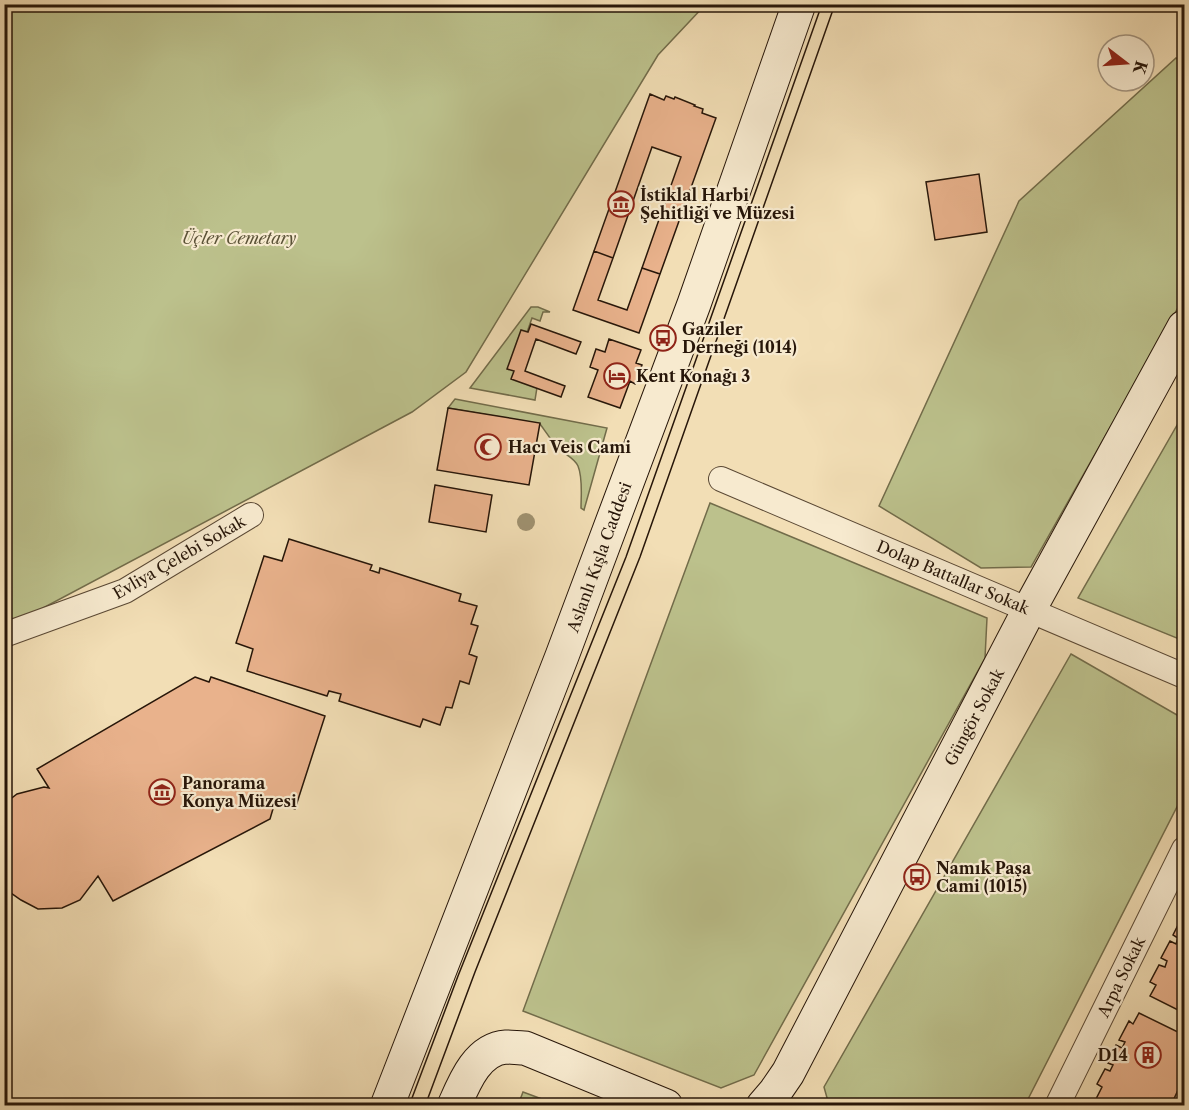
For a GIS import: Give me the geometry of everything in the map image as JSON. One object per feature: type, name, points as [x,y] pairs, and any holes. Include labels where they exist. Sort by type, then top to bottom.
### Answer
[{"type":"main road","name":"Aslanlı Kışla Caddesi","points":[[387,1106],[562,656],[694,304],[799,4]]},
{"type":"main road","name":"Güngör Sokak","points":[[763,1106],[776,1092],[788,1073],[1029,610],[1185,327]]},
{"type":"main road","points":[[454,1106],[475,1065],[488,1053],[504,1047],[525,1048],[666,1106]]},
{"type":"main road","points":[[788,1073],[792,1106]]},
{"type":"street","name":"Dolap Battallar Sokak","points":[[721,479],[1185,676]]},
{"type":"street","name":"Evliya Çelebi Sokak","points":[[4,635],[125,591],[251,515]]},
{"type":"street","name":"Arpa Sokak","points":[[1057,1106],[1185,849]]},
{"type":"green space","name":"Üçler Cemetary","points":[[5,5],[705,5],[658,55],[466,372],[412,412],[5,627]]},
{"type":"green space","points":[[1176,58],[1184,63],[1184,297],[1031,567],[981,568],[879,506],[1019,201],[1138,93],[1156,93],[1156,76]]},
{"type":"green space","points":[[531,307],[550,312],[543,312],[540,321],[532,318],[517,361],[520,376],[538,381],[535,400],[470,388]]},
{"type":"green space","points":[[455,399],[607,428],[584,510],[581,508],[581,481],[578,466],[557,447],[540,424],[448,408]]},
{"type":"green space","points":[[1184,413],[1184,641],[1078,598]]},
{"type":"green space","points":[[710,503],[987,618],[985,658],[754,1075],[721,1088],[523,1011]]},
{"type":"green space","points":[[1071,654],[1184,719],[1184,793],[1025,1105],[829,1105],[824,1087]]},
{"type":"green space","points":[[523,1092],[558,1105],[518,1105]]},
{"type":"building","name":"İstiklal Harbi Şehitliği ve Müzesi","points":[[650,94],[664,100],[666,96],[674,99],[675,97],[703,109],[702,113],[716,118],[660,274],[642,268],[681,157],[652,147],[613,258],[594,251]]},
{"type":"building","points":[[979,174],[987,232],[935,240],[926,182]]},
{"type":"building","points":[[594,251],[613,258],[598,300],[627,310],[642,268],[660,274],[639,333],[573,310]]},
{"type":"building","points":[[531,324],[581,342],[576,354],[536,339],[525,371],[565,386],[561,397],[511,379],[514,371],[507,369],[521,330],[528,332]]},
{"type":"building","name":"Kent Konağı 3","points":[[609,339],[641,350],[636,363],[642,365],[635,384],[630,381],[620,408],[588,397],[598,370],[590,367],[596,349],[605,352]]},
{"type":"building","name":"Hacı Veis Cami","points":[[448,408],[540,423],[529,485],[437,470]]},
{"type":"building","points":[[435,485],[492,495],[486,532],[429,522]]},
{"type":"building","points":[[289,539],[372,565],[370,570],[379,573],[380,568],[461,594],[459,601],[477,606],[471,624],[478,626],[469,654],[477,657],[469,684],[460,681],[452,708],[446,707],[440,725],[423,719],[420,727],[339,701],[341,694],[329,691],[327,696],[247,671],[253,649],[236,643],[264,556],[282,561]]},
{"type":"building","name":"Panorama Konya Müzesi","points":[[195,677],[209,682],[211,677],[325,716],[295,809],[275,802],[270,819],[113,901],[98,876],[80,900],[62,908],[38,909],[4,888],[4,804],[17,794],[44,787],[49,788],[37,769]]},
{"type":"building","points":[[1181,919],[1184,921],[1184,1013],[1150,996],[1156,985],[1150,982],[1159,965],[1165,967],[1167,961],[1161,958],[1170,941],[1176,944],[1178,938],[1173,935]]},
{"type":"building","name":"D14","points":[[1139,1013],[1184,1035],[1184,1077],[1173,1101],[1177,1103],[1176,1106],[1108,1106],[1096,1099],[1102,1087],[1097,1084],[1105,1069],[1110,1071],[1113,1065],[1108,1063],[1116,1045],[1122,1048],[1125,1042],[1119,1040],[1129,1021],[1133,1024]]},
{"type":"tram line","points":[[409,1106],[458,976],[626,557],[822,4]]},
{"type":"tram line","points":[[425,1106],[475,972],[640,557],[835,4]]},
{"type":"place","name":"İstiklal Harbi Şehitliği ve Müzesi","points":[[621,204]]},
{"type":"place","name":"Gaziler Derneği (1014)","points":[[663,338]]},
{"type":"place","name":"Kent Konağı 3","points":[[617,376]]},
{"type":"place","name":"Hacı Veis Cami","points":[[488,447]]},
{"type":"place","name":"Panorama Konya Müzesi","points":[[162,792]]},
{"type":"place","name":"Namık Paşa Cami (1015)","points":[[917,877]]},
{"type":"place","name":"D14","points":[[1148,1055]]}]
